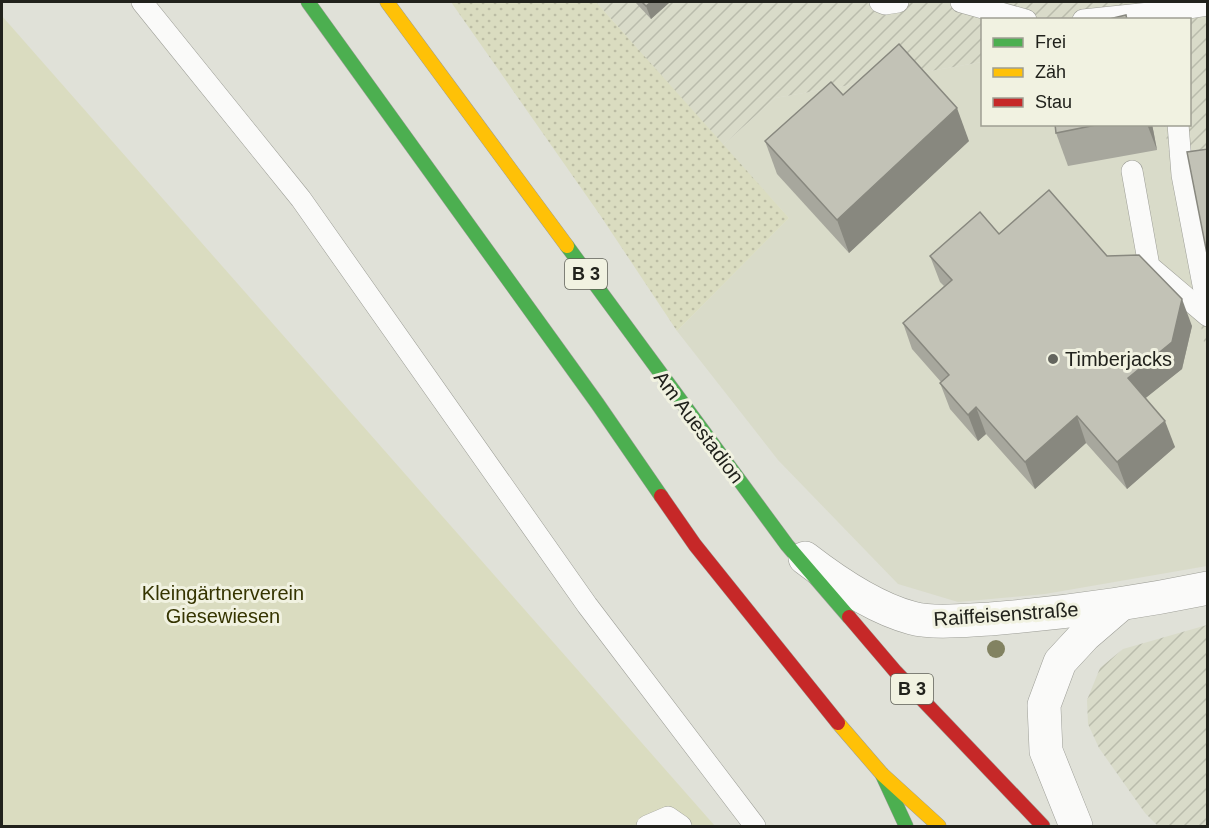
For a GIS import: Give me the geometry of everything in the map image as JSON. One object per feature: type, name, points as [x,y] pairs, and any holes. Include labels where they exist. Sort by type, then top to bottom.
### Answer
[{"type":"main road","points":[[308,2],[597,403],[695,545],[819,701],[882,774],[939,826]]},
{"type":"main road","name":"Am Auestadion","points":[[387,2],[787,545],[895,671],[1043,826]]},
{"type":"main road","points":[[882,774],[906,826]]},
{"type":"street","name":"Raiffeisenstraße","points":[[787,545],[832,579],[879,604],[914,619],[957,621],[1121,604],[1208,588]]},
{"type":"street","points":[[1076,826],[1046,751],[1044,705],[1060,662],[1085,635],[1121,604]]},
{"type":"lane","points":[[141,2],[301,199],[588,605],[755,826]]},
{"type":"lane","points":[[880,2],[885,4],[898,2]]},
{"type":"lane","points":[[961,2],[1019,18]]},
{"type":"lane","points":[[1088,18],[1109,9],[1169,10],[1208,5]]},
{"type":"lane","points":[[1178,126],[1182,175],[1208,311]]},
{"type":"lane","points":[[1132,171],[1149,266],[1208,316]]},
{"type":"lane","points":[[647,826],[668,817],[681,826]]},
{"type":"shaded area","points":[[596,2],[1207,2],[1207,359],[1164,126],[1191,126],[1191,18],[981,18],[981,62],[775,98],[723,145]]},
{"type":"shaded area","points":[[981,62],[981,126],[1164,126],[1207,359],[1207,566],[1045,594],[958,602],[898,584],[778,460],[677,331],[789,218],[723,145],[775,98]]},
{"type":"shaded area","points":[[1207,625],[1207,826],[1158,826],[1145,813],[1099,748],[1088,724],[1087,700],[1100,668],[1123,649]]},
{"type":"green space","points":[[451,2],[596,2],[789,218],[677,331],[600,215]]},
{"type":"green space","name":"Kleingärtnerverein Giesewiesen","points":[[2,16],[715,826],[2,826]]},
{"type":"building","points":[[899,44],[957,108],[837,220],[765,141],[831,82],[843,95]]},
{"type":"building","points":[[1055,126],[1091,126],[1056,133]]},
{"type":"building","points":[[1208,149],[1208,259],[1187,152]]},
{"type":"building","name":"Timberjacks","points":[[1049,190],[1107,256],[1139,255],[1182,299],[1172,342],[1128,378],[1165,421],[1117,462],[1077,416],[1025,462],[976,407],[968,415],[940,383],[949,375],[903,323],[952,280],[930,256],[980,212],[999,234]]},
{"type":"traffic: fast","points":[[308,2],[597,403],[661,496]]},
{"type":"traffic: fast","points":[[567,246],[787,545],[849,617]]},
{"type":"traffic: fast","points":[[882,774],[906,826]]},
{"type":"traffic: slow","points":[[387,2],[567,246]]},
{"type":"traffic: slow","points":[[838,723],[882,774],[939,826]]},
{"type":"traffic: jam","points":[[661,496],[695,545],[838,723]]},
{"type":"traffic: jam","points":[[849,617],[895,671],[1043,826]]},
{"type":"place","name":"Timberjacks","points":[[1053,359]]}]
